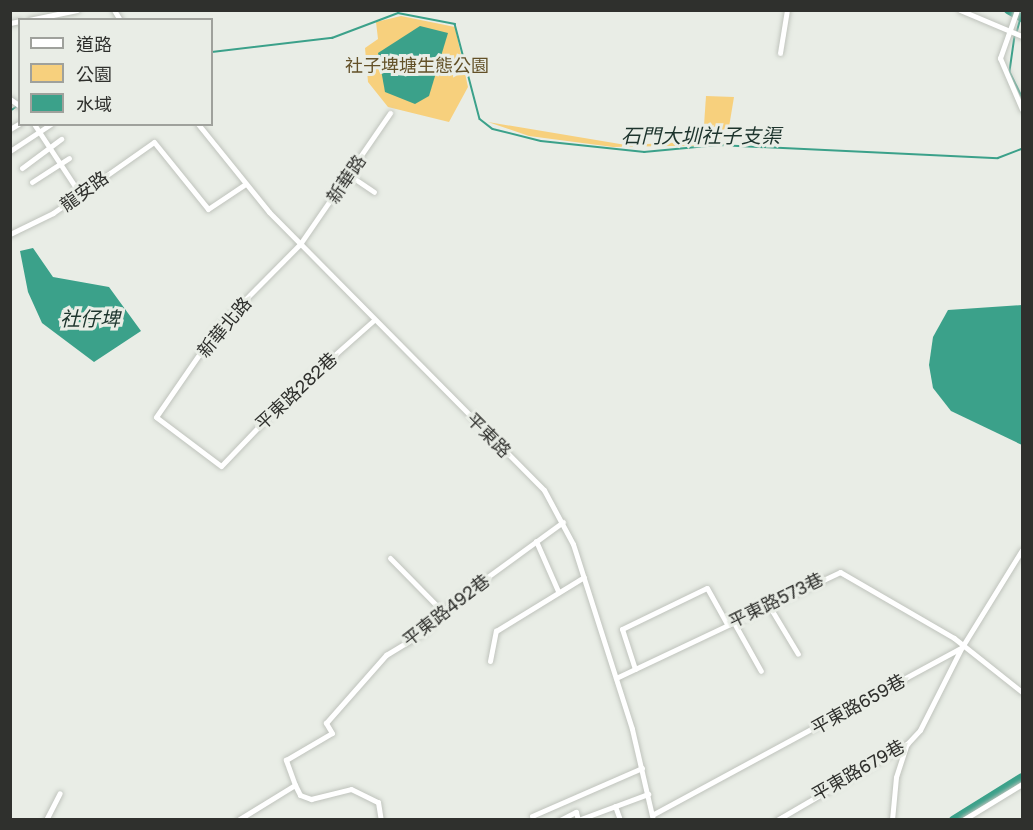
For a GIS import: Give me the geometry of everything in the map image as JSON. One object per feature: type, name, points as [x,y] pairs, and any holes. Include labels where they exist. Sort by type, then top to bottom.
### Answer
[{"type":"street","points":[[39,18],[77,10]]},
{"type":"street","points":[[780,52],[787,10]]},
{"type":"street","points":[[960,10],[1016,31]]},
{"type":"street","points":[[1017,10],[1016,31],[1000,58],[1023,109]]},
{"type":"street","points":[[10,99],[18,105]]},
{"type":"street","name":"新華路","points":[[300,244],[390,113]]},
{"type":"street","points":[[35,126],[80,194]]},
{"type":"street","points":[[10,151],[48,126]]},
{"type":"street","name":"平東路","points":[[200,126],[244,185],[374,320],[544,490],[563,522],[584,577],[642,768],[652,817]]},
{"type":"street","points":[[22,168],[61,139]]},
{"type":"street","name":"龍安路","points":[[10,234],[80,194],[154,142],[211,210],[244,185]]},
{"type":"street","points":[[32,182],[69,158]]},
{"type":"street","points":[[349,175],[374,192]]},
{"type":"street","name":"新華北路","points":[[221,466],[156,417],[218,327],[300,244]]},
{"type":"street","name":"平東路282巷","points":[[221,466],[278,405],[374,320]]},
{"type":"street","name":"平東路492巷","points":[[295,785],[286,760],[332,733],[326,723],[386,655],[424,632],[443,612],[563,522]]},
{"type":"street","points":[[536,541],[558,591]]},
{"type":"street","name":"平東路659巷","points":[[652,817],[962,647],[1023,550]]},
{"type":"street","points":[[390,558],[443,612]]},
{"type":"street","name":"平東路573巷","points":[[616,678],[768,604],[840,572],[962,647]]},
{"type":"street","points":[[490,661],[496,631],[584,577]]},
{"type":"street","points":[[634,669],[622,629],[707,588],[727,624]]},
{"type":"street","points":[[768,604],[798,654]]},
{"type":"street","points":[[733,621],[761,671]]},
{"type":"street","points":[[962,647],[1023,692]]},
{"type":"street","name":"平東路679巷","points":[[777,819],[907,744],[935,705],[962,647]]},
{"type":"street","points":[[892,819],[896,777],[907,744]]},
{"type":"street","points":[[532,816],[642,768]]},
{"type":"street","points":[[963,819],[1022,784],[1023,794]]},
{"type":"street","points":[[238,819],[295,785],[300,795],[311,799],[351,789],[378,802],[381,819]]},
{"type":"street","points":[[46,819],[60,793]]},
{"type":"street","points":[[560,819],[576,812],[578,819],[648,794]]},
{"type":"street","points":[[615,806],[620,819]]},
{"type":"street","points":[[598,812],[600,819]]},
{"type":"green space","name":"社子埤塘生態公園","points":[[401,16],[455,27],[468,87],[449,122],[388,107],[368,82],[365,48],[378,39],[376,22]]},
{"type":"green space","points":[[706,96],[734,97],[727,139],[703,140]]},
{"type":"green space","points":[[488,122],[626,145],[729,140],[729,145],[613,147],[529,136]]},
{"type":"water","points":[[420,26],[448,33],[429,96],[415,104],[385,92],[378,53]]},
{"type":"water","name":"社仔埤","points":[[33,248],[53,277],[109,287],[141,331],[94,362],[42,323],[28,292],[20,251]]},
{"type":"water","points":[[1022,305],[1022,445],[951,411],[933,388],[929,365],[933,337],[948,310]]},
{"type":"waterway","points":[[1008,10],[1022,18]]},
{"type":"waterway","points":[[1017,31],[1022,12]]},
{"type":"waterway","name":"石門大圳社子支渠","points":[[213,52],[332,38],[398,13],[455,24],[480,119],[493,129],[541,141],[644,152],[718,145],[998,158],[1022,149]]},
{"type":"waterway","points":[[1015,36],[1010,72],[1022,97]]},
{"type":"waterway","points":[[10,111],[16,107]]},
{"type":"waterway","points":[[953,820],[1022,777]]}]
